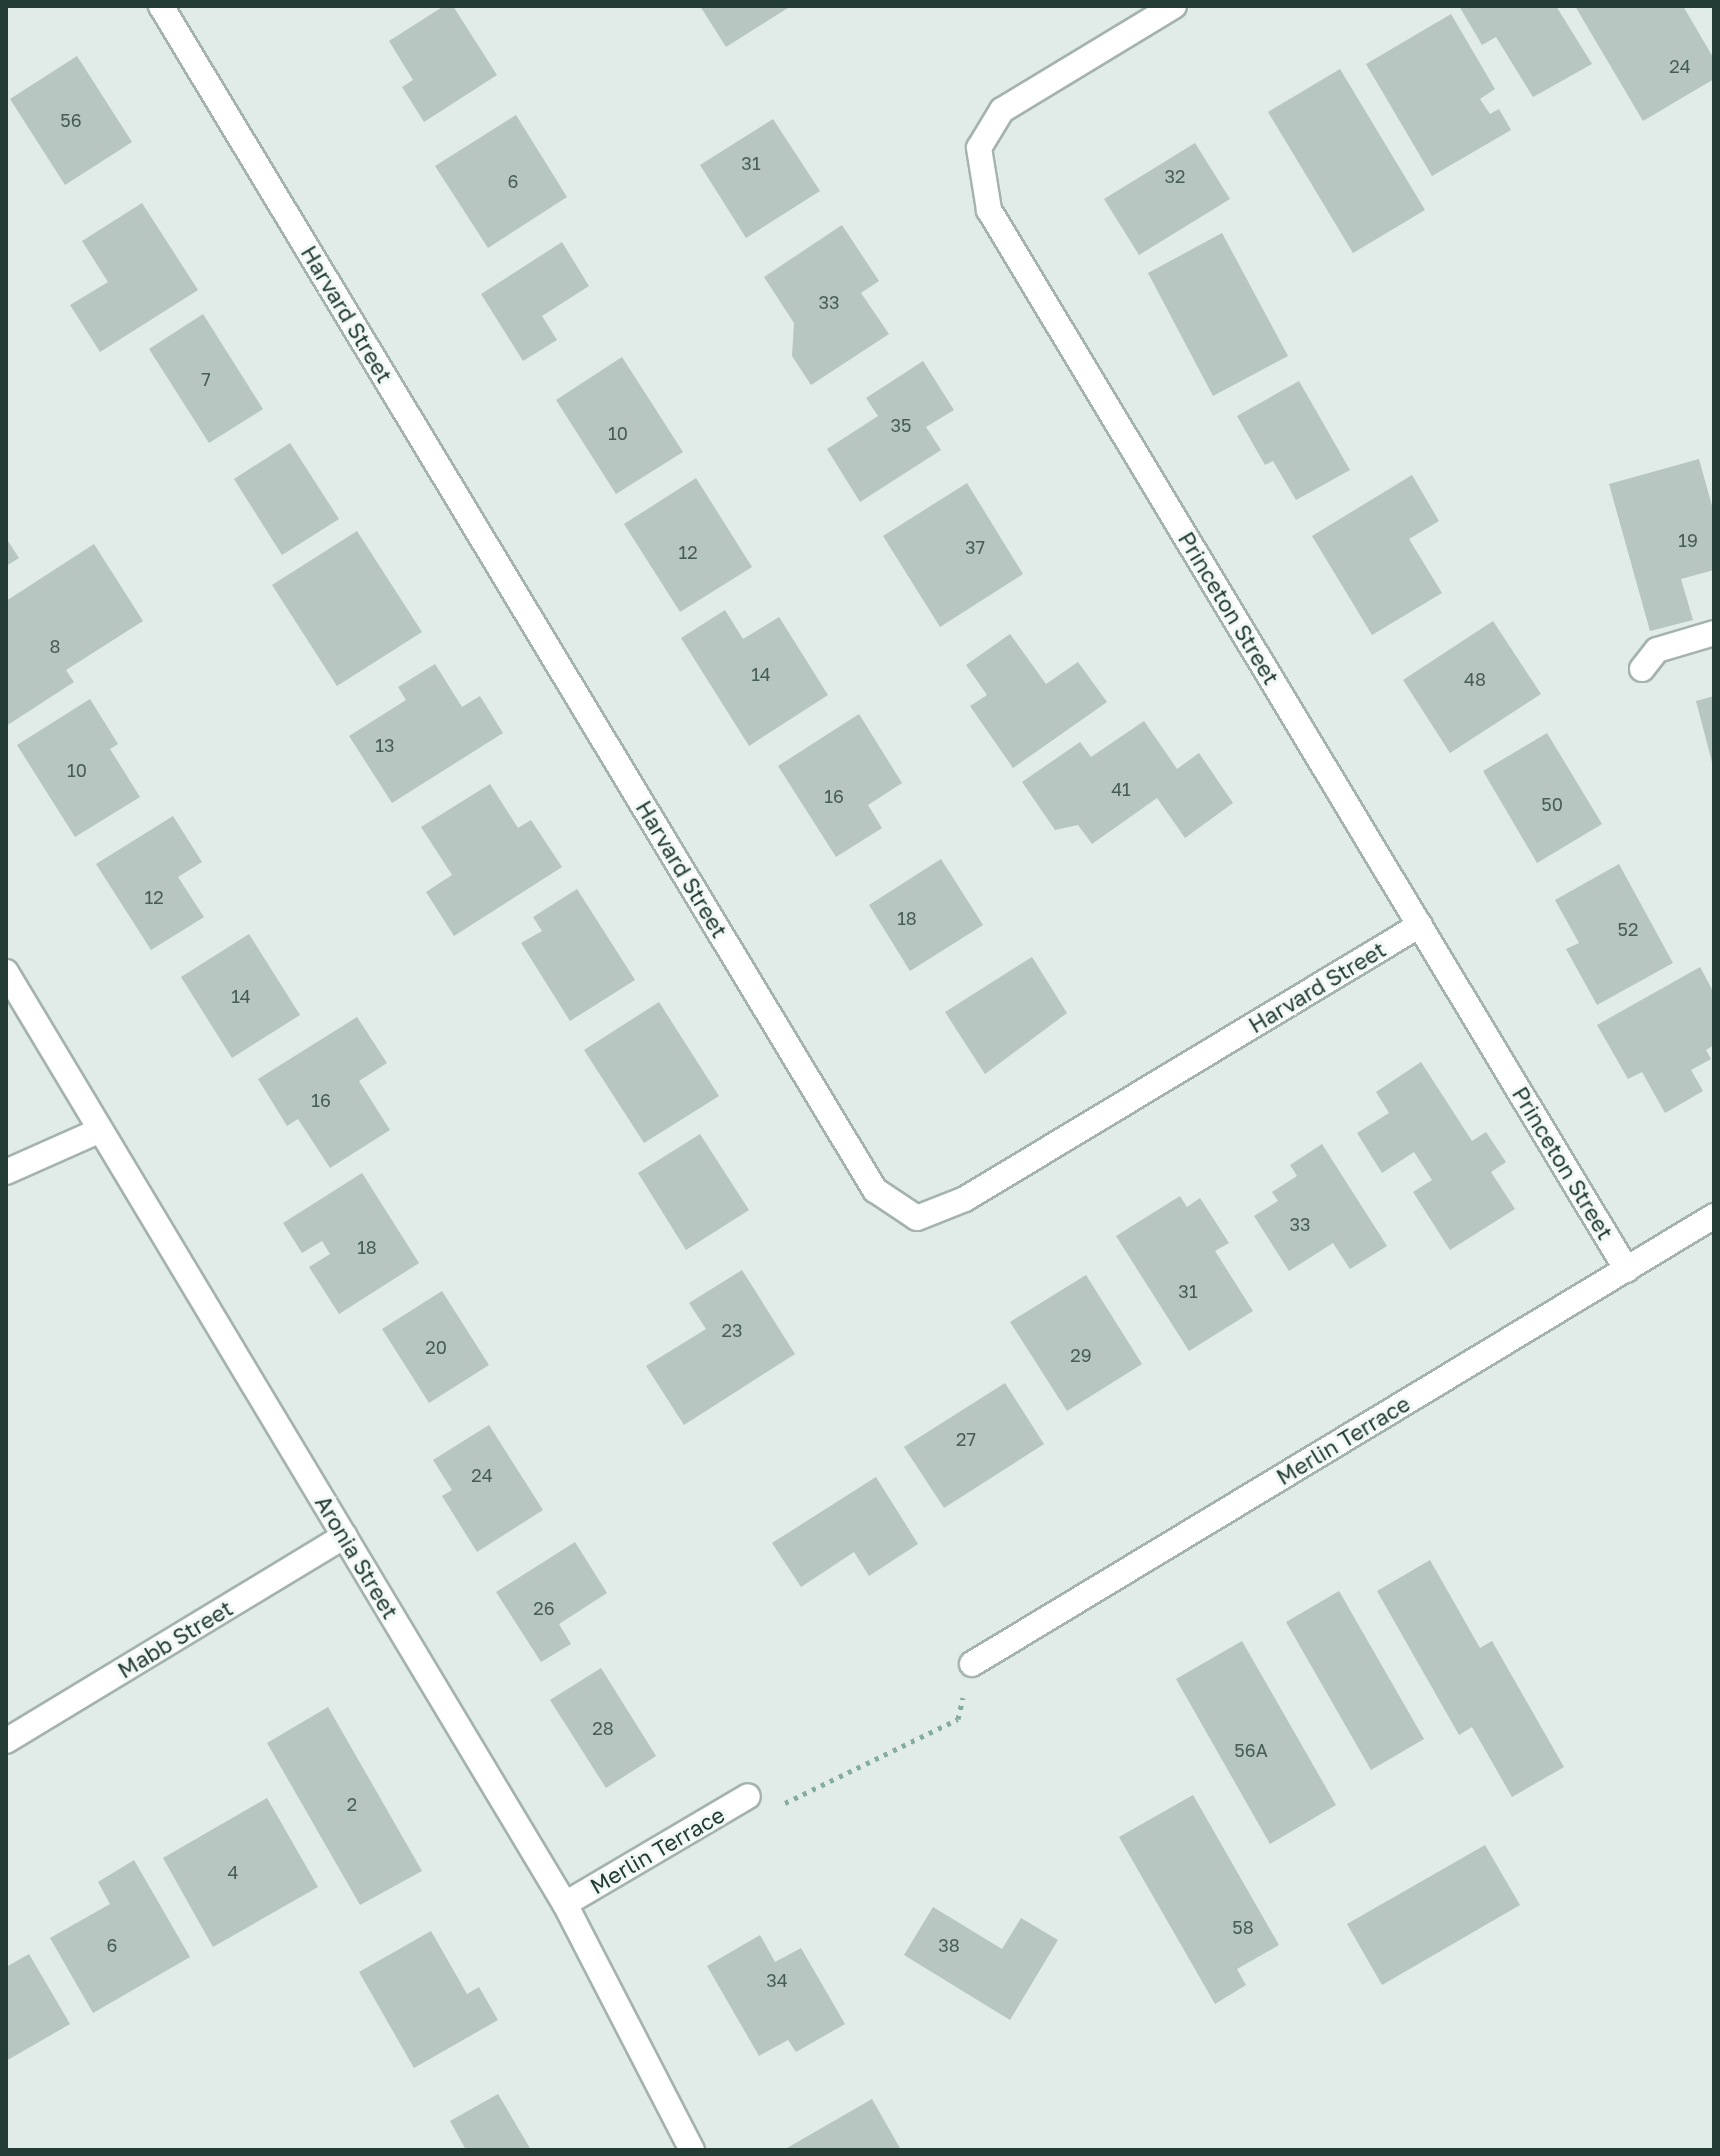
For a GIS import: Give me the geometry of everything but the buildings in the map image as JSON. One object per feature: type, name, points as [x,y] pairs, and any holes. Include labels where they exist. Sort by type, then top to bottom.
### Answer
[{"type":"street","name":"Harvard Street","points":[[161,6],[875,1190],[917,1218],[965,1199],[1420,925]]},
{"type":"street","name":"Princeton Street","points":[[1174,6],[1002,110],[979,148],[989,210],[1627,1270]]},
{"type":"street","points":[[1642,669],[1665,646],[1714,633]]},
{"type":"street","name":"Aronia Street","points":[[6,972],[98,1131],[565,1904],[692,2150]]},
{"type":"street","points":[[6,1172],[98,1131]]},
{"type":"street","name":"Merlin Terrace","points":[[972,1664],[1714,1216]]},
{"type":"street","name":"Mabb Street","points":[[6,1741],[345,1536]]},
{"type":"street","name":"Merlin Terrace","points":[[565,1904],[748,1796]]},
{"type":"path","points":[[748,1796],[784,1803],[958,1719],[972,1664]]}]
